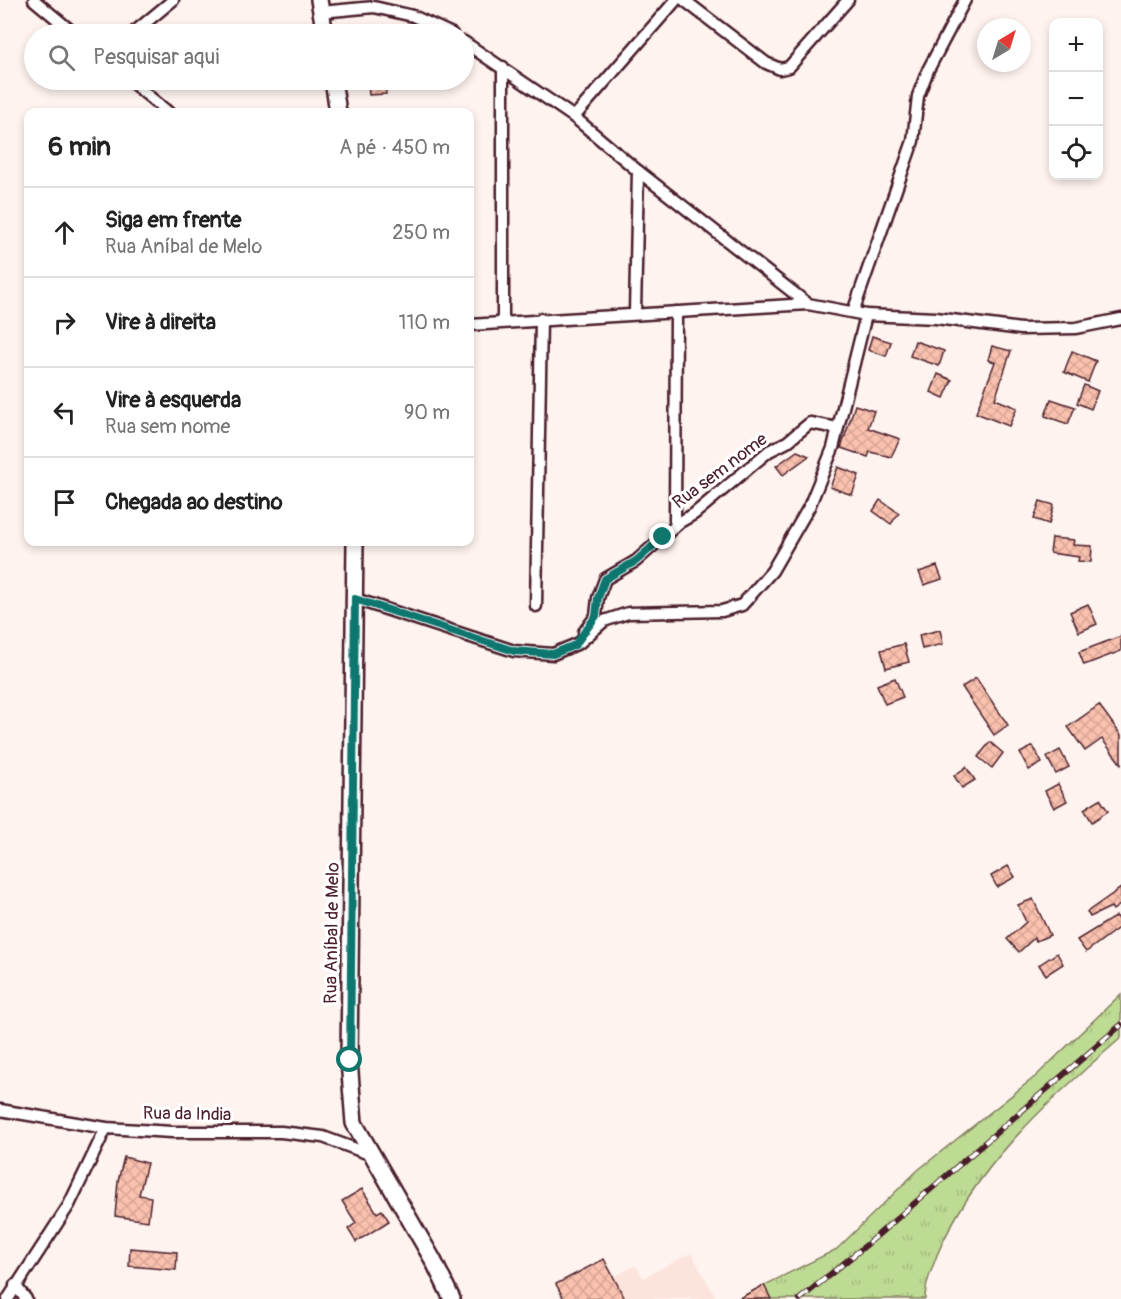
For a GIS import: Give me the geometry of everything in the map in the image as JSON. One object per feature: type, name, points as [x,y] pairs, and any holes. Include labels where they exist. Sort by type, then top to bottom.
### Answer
[{"type":"street","points":[[34,0],[63,24]]},
{"type":"street","points":[[144,24],[173,0]]},
{"type":"street","points":[[574,117],[676,0]]},
{"type":"street","points":[[684,0],[766,63],[780,69],[789,67],[848,0]]},
{"type":"street","points":[[853,312],[913,141],[918,96],[928,70],[965,0]]},
{"type":"street","points":[[323,24],[320,6],[374,7],[412,16],[430,24]]},
{"type":"street","points":[[474,48],[574,117],[638,171],[808,304]]},
{"type":"street","points":[[503,67],[503,321]]},
{"type":"street","points":[[141,90],[163,108]]},
{"type":"street","points":[[335,90],[337,108]]},
{"type":"street","points":[[635,313],[638,171]]},
{"type":"street","points":[[474,325],[808,304],[866,315],[936,318],[1021,329],[1076,328],[1121,319]]},
{"type":"street","points":[[675,520],[676,312]]},
{"type":"street","points":[[355,599],[514,651],[553,654],[575,645],[604,621],[628,613],[722,611],[742,605],[772,571],[809,507],[833,448],[866,315]]},
{"type":"street","points":[[536,606],[541,319]]},
{"type":"street","name":"Rua sem nome","points":[[575,645],[596,616],[598,598],[605,579],[636,561],[680,522],[694,514],[770,451],[788,442],[802,428],[810,423],[832,427]]},
{"type":"street","name":"Rua Aníbal de Melo","points":[[355,546],[350,1094],[354,1123],[433,1260],[452,1299]]},
{"type":"street","name":"Rua da India","points":[[0,1110],[106,1128],[172,1132],[281,1132],[323,1137],[372,1155]]},
{"type":"street","points":[[8,1299],[69,1205],[106,1128]]},
{"type":"street","points":[[15,1285],[26,1299]]},
{"type":"shaded area","points":[[691,1253],[717,1299],[564,1299],[556,1284],[604,1259],[613,1277],[636,1265],[643,1278]]},
{"type":"green space","points":[[1121,994],[1121,1038],[1041,1110],[1016,1136],[971,1193],[937,1255],[926,1288],[925,1299],[737,1299],[837,1249],[918,1170],[1036,1076]]},
{"type":"building","points":[[369,90],[386,90],[386,94],[369,95]]},
{"type":"building","points":[[872,336],[891,342],[886,356],[868,350]]},
{"type":"building","points":[[915,341],[944,351],[939,366],[910,356]]},
{"type":"building","points":[[992,346],[1011,351],[995,399],[1017,408],[1009,426],[976,413],[995,362],[988,360]]},
{"type":"building","points":[[1072,351],[1096,361],[1088,382],[1064,372]]},
{"type":"building","points":[[938,374],[952,380],[944,398],[931,392]]},
{"type":"building","points":[[1084,385],[1098,391],[1091,409],[1077,403]]},
{"type":"building","points":[[1051,399],[1075,407],[1068,424],[1045,416]]},
{"type":"building","points":[[855,405],[874,411],[868,428],[900,439],[891,457],[870,452],[868,457],[841,448]]},
{"type":"building","points":[[797,451],[809,456],[783,475],[776,466]]},
{"type":"building","points":[[838,467],[859,475],[852,495],[830,487]]},
{"type":"building","points":[[880,500],[899,513],[891,524],[873,511]]},
{"type":"building","points":[[1040,501],[1054,505],[1049,524],[1034,519]]},
{"type":"building","points":[[1052,538],[1074,540],[1073,545],[1092,546],[1091,562],[1078,561],[1079,557],[1050,553]]},
{"type":"building","points":[[937,566],[942,579],[924,585],[919,572]]},
{"type":"building","points":[[1088,604],[1097,624],[1079,632],[1070,612]]},
{"type":"building","points":[[940,630],[943,644],[922,649],[919,635]]},
{"type":"building","points":[[1121,636],[1121,651],[1084,665],[1079,652]]},
{"type":"building","points":[[904,644],[909,662],[886,668],[881,650]]},
{"type":"building","points":[[895,678],[903,697],[885,704],[877,685]]},
{"type":"building","points":[[976,678],[1008,725],[994,735],[962,687]]},
{"type":"building","points":[[1099,705],[1121,735],[1121,764],[1102,739],[1085,751],[1068,727]]},
{"type":"building","points":[[990,742],[1003,753],[992,768],[978,757]]},
{"type":"building","points":[[1033,746],[1042,763],[1029,770],[1020,753]]},
{"type":"building","points":[[1060,750],[1069,767],[1056,774],[1047,757]]},
{"type":"building","points":[[966,767],[975,780],[962,788],[954,776]]},
{"type":"building","points":[[1058,784],[1067,801],[1054,808],[1045,791]]},
{"type":"building","points":[[1100,799],[1108,811],[1092,822],[1084,809]]},
{"type":"building","points":[[1008,866],[1015,877],[997,887],[991,876]]},
{"type":"building","points":[[1121,888],[1121,904],[1113,910],[1111,907],[1090,917],[1087,912]]},
{"type":"building","points":[[1033,899],[1050,935],[1036,941],[1034,938],[1019,952],[1007,939],[1026,922],[1018,905]]},
{"type":"building","points":[[1116,916],[1121,926],[1086,952],[1077,940]]},
{"type":"building","points":[[1057,953],[1063,964],[1046,975],[1039,965]]},
{"type":"building","points":[[124,1157],[147,1163],[139,1195],[151,1197],[148,1221],[115,1216],[118,1181]]},
{"type":"building","points":[[362,1189],[377,1213],[382,1210],[389,1221],[356,1242],[348,1229],[356,1223],[342,1201]]},
{"type":"building","points":[[130,1248],[177,1252],[176,1270],[129,1266]]},
{"type":"building","points":[[604,1259],[625,1299],[564,1299],[556,1284]]},
{"type":"building","points":[[764,1285],[771,1299],[738,1299]]},
{"type":"railway","points":[[800,1299],[865,1246],[1121,1025]]},
{"type":"route","points":[[350,1060],[355,599],[514,651],[553,654],[575,645],[596,616],[598,598],[605,579],[636,561],[663,537]]}]
